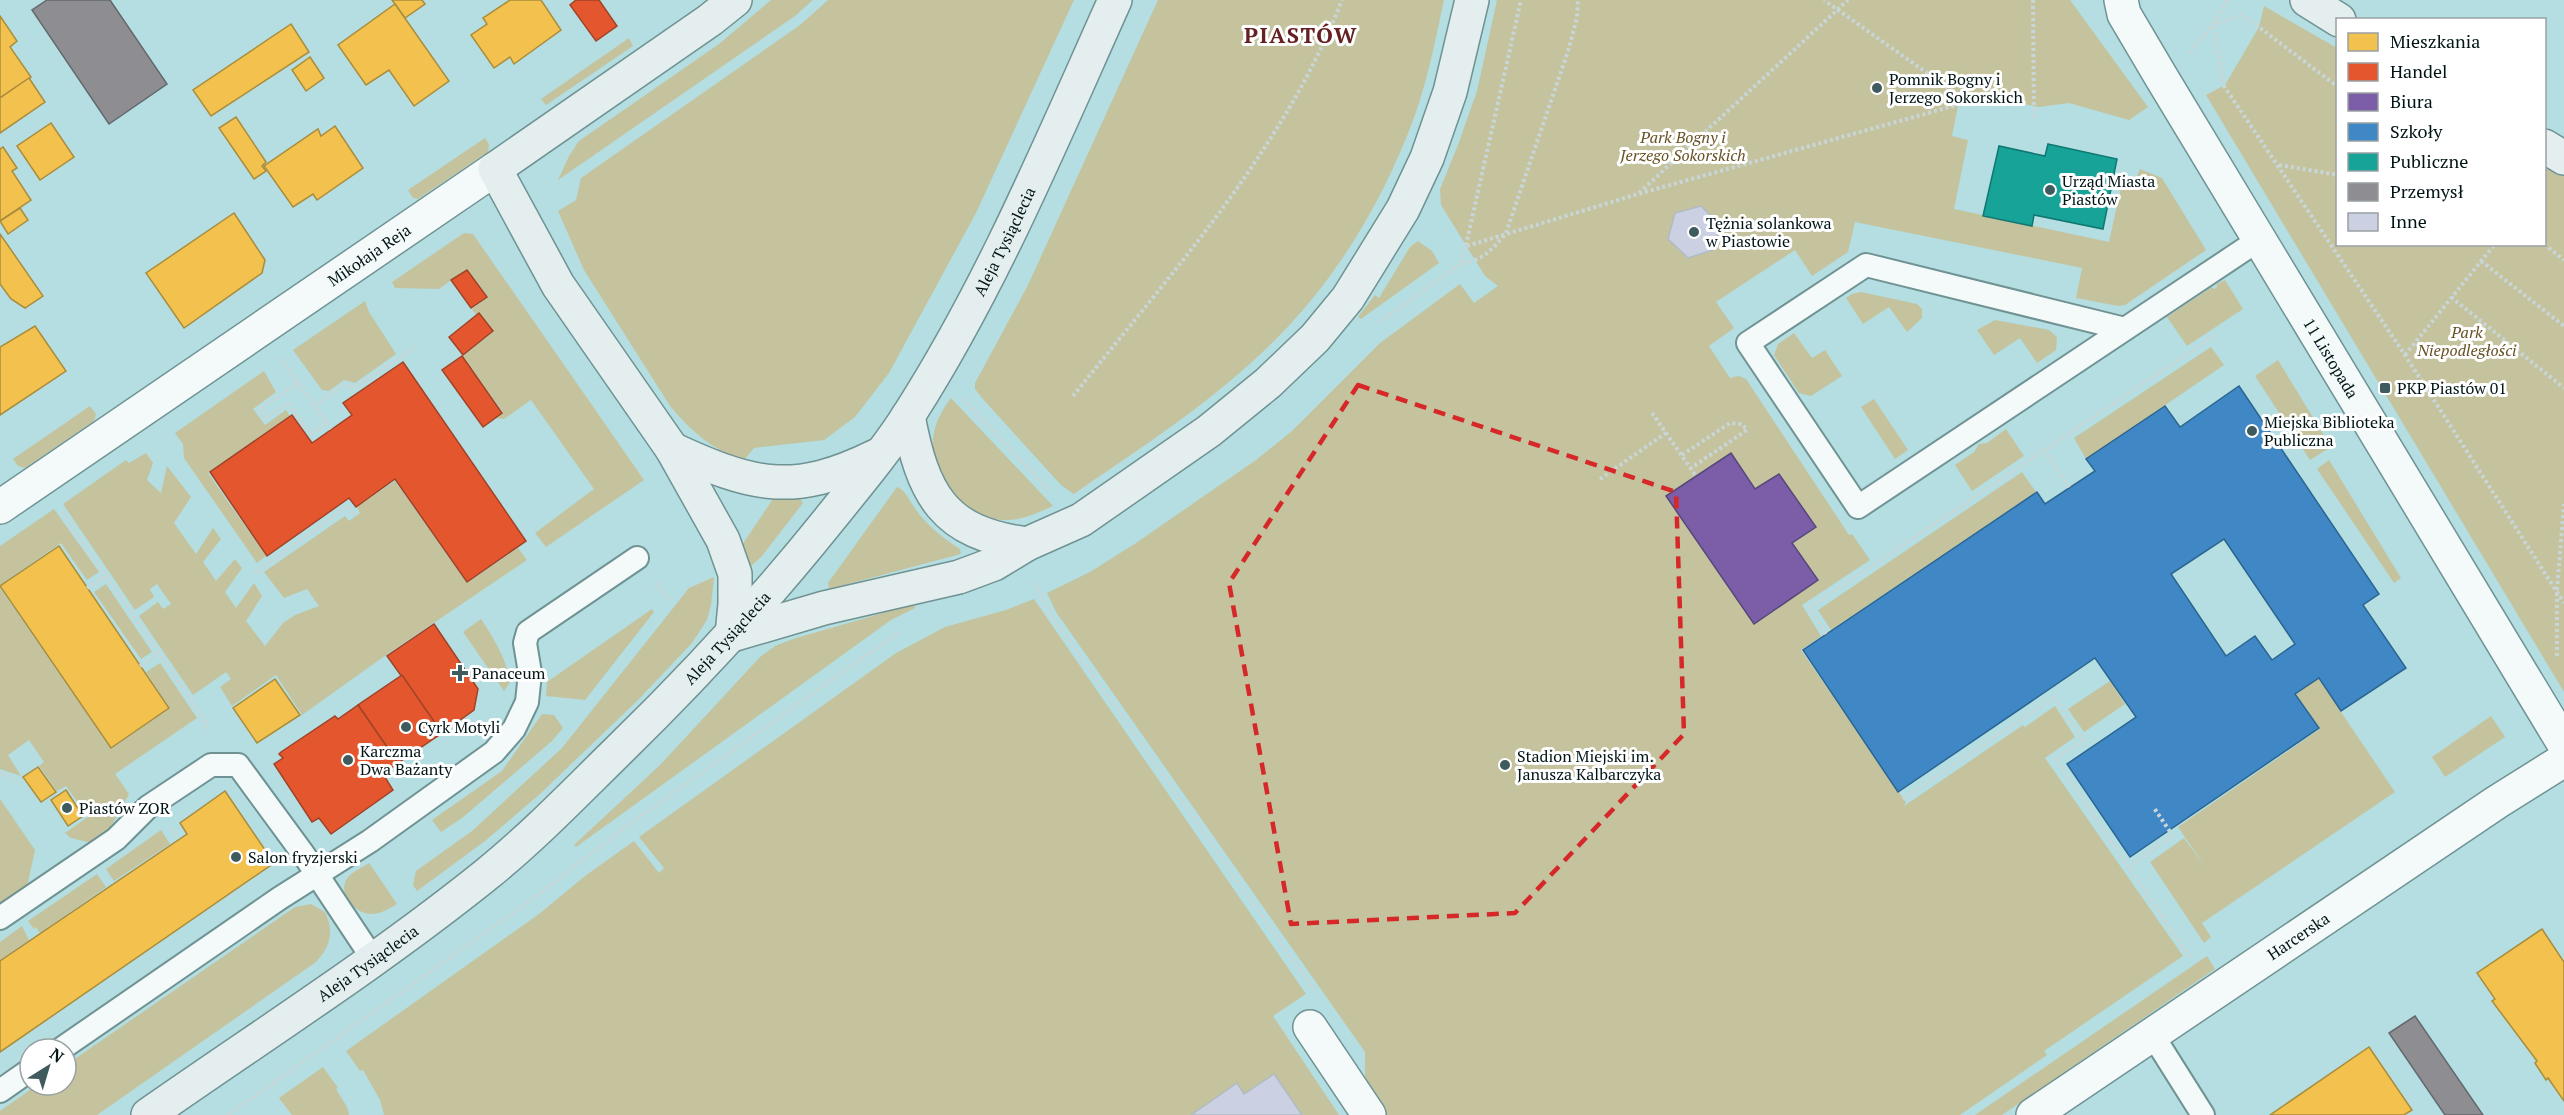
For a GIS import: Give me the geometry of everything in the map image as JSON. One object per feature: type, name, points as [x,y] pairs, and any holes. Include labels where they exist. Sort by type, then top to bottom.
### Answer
[{"type":"street","name":"Mikołaja Reja","points":[[0,507],[495,169],[710,20],[735,0]]},
{"type":"street","name":"Aleja Tysiąclecia","points":[[148,1115],[373,959],[486,875],[522,844],[641,729],[732,635],[805,550],[908,416],[952,343],[982,287],[1115,0]]},
{"type":"street","points":[[495,169],[558,285],[672,449],[723,540],[735,574],[732,635],[824,608],[959,577],[994,564],[1027,544],[1081,520],[1209,431],[1268,383],[1315,338],[1348,298],[1403,209],[1427,158],[1450,92],[1472,0]]},
{"type":"street","name":"11 Listopada","points":[[2121,0],[2124,14],[2564,744]]},
{"type":"street","points":[[2307,0],[2336,18]]},
{"type":"street","points":[[2546,147],[2564,158]]},
{"type":"street","points":[[908,416],[914,449],[924,480],[938,502],[955,519],[979,531],[1002,541],[1027,544]]},
{"type":"street","points":[[672,449],[731,474],[767,482],[785,483],[824,478],[850,469],[880,454]]},
{"type":"street","name":"Harcerska","points":[[2033,1115],[2497,802],[2564,760]]},
{"type":"street","points":[[1310,1027],[1369,1115]]},
{"type":"lane","points":[[2125,329],[1866,265],[1748,343],[1858,507],[2125,329],[2260,239]]},
{"type":"lane","points":[[78,1037],[316,875],[370,841],[494,752],[504,742],[520,718],[527,702],[530,673],[525,643],[528,632],[637,558]]},
{"type":"lane","points":[[0,918],[116,839],[148,807],[211,765],[238,765],[373,959]]},
{"type":"lane","points":[[2152,1035],[2203,1115]]},
{"type":"lane","points":[[0,1091],[18,1078]]},
{"type":"path","points":[[1073,396],[1218,216],[1258,160],[1301,88],[1342,0]]},
{"type":"path","points":[[1462,263],[1521,0]]},
{"type":"path","points":[[1379,323],[1462,263],[1476,262],[1506,233],[1568,51],[1577,18],[1578,0]]},
{"type":"path","points":[[1467,246],[1638,194],[1964,103],[1958,95],[1824,0]]},
{"type":"path","points":[[1638,194],[1848,0]]},
{"type":"path","points":[[2033,0],[2034,120]]},
{"type":"path","points":[[2188,56],[2227,0]]},
{"type":"path","points":[[2212,24],[2243,15],[2336,86]]},
{"type":"path","points":[[2212,24],[2224,86],[2405,355],[2564,603]]},
{"type":"path","points":[[2279,165],[2336,175]]},
{"type":"path","points":[[2405,355],[2492,246]]},
{"type":"path","points":[[2546,246],[2564,260]]},
{"type":"path","points":[[2481,261],[2564,326]]},
{"type":"path","points":[[2451,297],[2564,388]]},
{"type":"path","points":[[1826,634],[1809,608],[2217,334]]},
{"type":"path","points":[[314,405],[345,385],[355,388],[416,346]]},
{"type":"path","points":[[281,359],[331,429]]},
{"type":"path","points":[[298,383],[260,409],[266,418],[288,403],[310,434],[327,422]]},
{"type":"path","points":[[959,394],[1053,494]]},
{"type":"path","points":[[1652,412],[1696,476]]},
{"type":"path","points":[[1682,455],[1730,423],[1742,424],[1747,430],[1691,468]]},
{"type":"path","points":[[1600,479],[1666,433]]},
{"type":"path","points":[[2044,450],[2070,488]]},
{"type":"path","points":[[2557,658],[2557,590],[2564,504]]},
{"type":"path","points":[[256,572],[348,507],[353,515]]},
{"type":"path","points":[[61,510],[202,716],[204,726],[210,735]]},
{"type":"path","points":[[87,588],[106,576]]},
{"type":"path","points":[[1027,584],[1044,577]]},
{"type":"path","points":[[1034,581],[1049,612],[1314,988],[1310,1027]]},
{"type":"path","points":[[228,1115],[522,907],[627,826],[901,631]]},
{"type":"path","points":[[140,666],[159,653]]},
{"type":"path","points":[[1903,799],[2054,697],[2083,740],[2055,759],[2191,959]]},
{"type":"path","points":[[0,773],[7,774],[17,782]]},
{"type":"path","points":[[2128,867],[2173,836],[2154,808]]},
{"type":"highlighted area","points":[[1358,385],[1676,492],[1684,734],[1515,913],[1291,924],[1229,583]]},
{"type":"green space","points":[[771,0],[813,0],[795,16],[558,180],[579,141],[719,44]]},
{"type":"green space","points":[[828,0],[1074,0],[976,213],[889,373],[855,417],[824,440],[754,448],[744,460],[722,451],[703,439],[670,406],[584,270],[558,211],[576,200],[581,178],[800,25]]},
{"type":"green space","points":[[1158,0],[1444,0],[1424,87],[1403,145],[1390,175],[1359,232],[1322,286],[1302,311],[1257,358],[1207,400],[1155,439],[1074,494],[1061,485],[982,398],[975,389],[975,383],[1028,285]]},
{"type":"green space","name":"Stadion Miejski im. Janusza Kalbarczyka","points":[[1497,0],[2070,0],[2148,107],[2129,120],[2069,103],[2039,107],[1961,91],[1952,136],[1968,140],[1954,209],[2109,242],[2121,187],[2131,190],[2140,169],[2162,178],[2206,250],[2125,305],[2118,306],[2076,298],[2082,268],[1855,222],[1848,252],[1812,276],[1795,250],[1716,302],[1734,328],[1709,346],[1730,378],[1739,376],[1746,379],[1849,535],[1852,534],[1870,560],[1802,605],[1821,636],[1801,650],[1906,802],[1904,806],[2023,725],[2027,731],[2025,727],[2055,706],[2075,737],[2045,758],[2183,956],[2044,1051],[2047,1055],[1960,1115],[1380,1115],[1365,1094],[1365,1052],[1056,612],[1047,593],[1090,572],[1136,543],[1256,460],[1292,431],[1380,343],[1460,284],[1474,303],[1498,286],[1485,276],[1441,205],[1440,189],[1477,91]]},
{"type":"green space","name":"Park Niepodległości","points":[[2264,6],[2336,47],[2336,246],[2546,246],[2546,166],[2564,176],[2564,692],[2206,95],[2225,85],[2259,27]]},
{"type":"green space","points":[[629,38],[633,46],[546,105],[541,99]]},
{"type":"green space","points":[[485,138],[489,144],[488,152],[418,199],[413,198],[408,190]]},
{"type":"green space","points":[[464,233],[473,234],[644,480],[546,547],[535,533],[594,489],[531,400],[504,419],[495,418],[503,412],[462,357],[494,331],[480,313],[476,315],[472,309],[487,298],[467,269],[439,289],[395,288],[392,282]]},
{"type":"green space","points":[[1418,241],[1432,251],[1439,263],[1361,319],[1358,317],[1375,295],[1379,298],[1410,247]]},
{"type":"green space","points":[[2225,280],[2243,309],[2187,346],[2167,317]]},
{"type":"green space","points":[[1861,292],[1917,304],[1922,309],[1922,318],[1907,332],[1889,307],[1863,324],[1846,298]]},
{"type":"green space","points":[[365,301],[369,312],[396,354],[355,383],[344,380],[329,391],[322,390],[293,350]]},
{"type":"green space","points":[[1995,320],[2049,330],[2057,337],[2056,350],[2037,363],[2020,338],[1994,355],[1977,330]]},
{"type":"green space","points":[[1794,333],[1812,358],[1825,350],[1842,376],[1811,396],[1799,393],[1774,355],[1778,344]]},
{"type":"green space","points":[[2211,347],[2224,365],[2086,459],[2074,438]]},
{"type":"green space","points":[[2278,360],[2331,447],[2310,460],[2255,376]]},
{"type":"green space","points":[[264,371],[276,392],[253,409],[265,425],[286,410],[290,416],[208,473],[266,556],[257,563],[184,458],[183,444],[175,433]]},
{"type":"green space","points":[[951,398],[1053,506],[1023,518],[1004,520],[975,513],[962,505],[943,482],[933,454],[935,428]]},
{"type":"green space","points":[[1874,399],[1908,450],[1895,459],[1861,407]]},
{"type":"green space","points":[[90,406],[96,414],[94,421],[25,468],[18,466],[13,459]]},
{"type":"green space","points":[[2006,429],[2024,456],[1972,491],[1955,465],[1974,452],[1979,444],[1987,443]]},
{"type":"green space","points":[[146,453],[153,463],[147,480],[161,493],[167,466],[191,497],[174,523],[196,554],[213,528],[221,539],[203,562],[216,581],[235,559],[242,568],[225,592],[236,608],[254,583],[262,596],[246,621],[265,646],[283,623],[295,615],[319,606],[307,589],[284,598],[264,572],[345,516],[349,521],[360,513],[357,507],[395,481],[467,583],[518,548],[527,560],[302,715],[276,675],[232,706],[220,687],[231,679],[226,672],[193,695],[139,616],[158,602],[163,609],[171,604],[157,584],[150,589],[154,597],[135,610],[63,504],[126,460],[129,463]]},
{"type":"green space","points":[[2329,460],[2401,578],[2394,583],[2317,469]]},
{"type":"green space","points":[[2022,472],[2036,492],[1831,630],[1818,610]]},
{"type":"green space","points":[[897,487],[904,492],[927,523],[960,549],[961,554],[829,589],[828,583]]},
{"type":"green space","points":[[773,499],[800,499],[803,503],[762,556],[750,567],[742,545]]},
{"type":"green space","points":[[54,509],[99,572],[87,580],[61,543],[0,585],[0,546]]},
{"type":"green space","points":[[714,577],[707,620],[692,643],[638,700],[540,794],[485,841],[417,891],[413,885],[416,871],[472,831],[562,748],[689,588]]},
{"type":"green space","points":[[106,584],[152,652],[141,659],[94,592]]},
{"type":"green space","points":[[0,588],[111,749],[170,708],[146,672],[160,663],[197,718],[115,774],[129,794],[109,830],[92,843],[71,838],[65,833],[88,817],[66,786],[57,791],[39,766],[44,762],[29,740],[8,755],[21,776],[0,769]]},
{"type":"green space","points":[[1034,599],[1306,994],[1273,1016],[1339,1115],[384,1115],[380,1100],[363,1070],[360,1071],[346,1051],[539,914],[585,876],[634,841],[659,873],[664,868],[639,837],[896,653],[945,627],[1006,610]]},
{"type":"green space","points":[[914,604],[915,608],[891,620],[576,847],[574,845],[660,765],[760,657],[775,646]]},
{"type":"green space","points":[[652,609],[654,612],[585,700],[546,696],[547,682]]},
{"type":"green space","points":[[481,619],[506,664],[510,682],[504,691],[463,632]]},
{"type":"green space","points":[[2318,678],[2395,792],[2202,923],[2211,937],[2204,943],[2150,862],[2184,838],[2206,868],[2178,827],[2320,729],[2296,694]]},
{"type":"green space","points":[[2110,681],[2125,704],[2084,732],[2068,709]]},
{"type":"green space","points":[[542,714],[554,715],[563,728],[552,741],[462,818],[441,832],[432,820],[502,771]]},
{"type":"green space","points":[[2491,716],[2505,737],[2445,777],[2432,757]]},
{"type":"green space","points":[[0,799],[35,850],[27,887],[0,906]]},
{"type":"green space","points":[[161,830],[170,844],[114,881],[106,869]]},
{"type":"green space","points":[[369,863],[397,904],[381,912],[370,914],[358,910],[348,900],[344,888],[349,876]]},
{"type":"green space","points":[[97,874],[106,887],[40,933],[36,927],[34,929],[28,921]]},
{"type":"green space","points":[[311,904],[325,912],[328,919],[330,938],[316,962],[97,1115],[0,1115],[0,1111],[20,1097],[78,1097],[78,1057],[295,907]]},
{"type":"green space","points":[[22,926],[29,940],[0,960],[0,942]]},
{"type":"green space","points":[[2207,956],[2215,969],[2002,1115],[1975,1115]]},
{"type":"green space","points":[[323,1067],[338,1088],[336,1089],[349,1115],[292,1115],[279,1098]]},
{"type":"building: Mieszkania","points":[[392,0],[422,0],[425,4],[405,18]]},
{"type":"building: Mieszkania","points":[[510,0],[541,0],[561,30],[514,64],[510,57],[494,68],[471,35],[487,24],[483,18]]},
{"type":"building: Mieszkania","points":[[395,4],[449,81],[414,106],[389,70],[366,85],[338,45]]},
{"type":"building: Mieszkania","points":[[0,16],[17,41],[10,47],[31,77],[0,98]]},
{"type":"building: Mieszkania","points":[[291,24],[309,52],[211,116],[193,90]]},
{"type":"building: Mieszkania","points":[[310,57],[324,78],[306,91],[292,70]]},
{"type":"building: Mieszkania","points":[[29,78],[45,102],[0,133],[0,98]]},
{"type":"building: Mieszkania","points":[[236,117],[266,162],[262,166],[266,171],[254,179],[219,128]]},
{"type":"building: Mieszkania","points":[[51,123],[74,157],[40,180],[17,146]]},
{"type":"building: Mieszkania","points":[[335,126],[363,168],[317,200],[313,194],[293,207],[264,166],[318,129],[321,136]]},
{"type":"building: Mieszkania","points":[[3,147],[17,168],[12,171],[31,200],[0,221],[0,149]]},
{"type":"building: Mieszkania","points":[[20,208],[28,220],[8,234],[0,221]]},
{"type":"building: Mieszkania","points":[[234,213],[265,260],[262,273],[184,328],[146,273]]},
{"type":"building: Mieszkania","points":[[0,234],[43,296],[25,308],[11,299],[0,284]]},
{"type":"building: Mieszkania","points":[[35,326],[66,371],[0,415],[0,347]]},
{"type":"building: Mieszkania","points":[[59,546],[169,708],[111,748],[0,586]]},
{"type":"building: Mieszkania","points":[[275,679],[300,715],[257,743],[233,708]]},
{"type":"building: Mieszkania","points":[[38,767],[56,792],[41,802],[23,777]]},
{"type":"building: Mieszkania","name":"Piastów ZOR","points":[[66,790],[83,816],[68,826],[51,800]]},
{"type":"building: Mieszkania","points":[[225,791],[274,863],[22,1037],[18,1037],[18,1040],[0,1052],[0,961],[187,834],[180,823]]},
{"type":"building: Mieszkania","points":[[2542,929],[2564,962],[2564,1101],[2548,1078],[2546,1080],[2535,1063],[2537,1061],[2492,1001],[2495,999],[2477,973]]},
{"type":"building: Mieszkania","points":[[2369,1047],[2412,1110],[2404,1115],[2270,1115]]},
{"type":"building: Handel","points":[[576,0],[599,0],[617,26],[596,41],[570,5]]},
{"type":"building: Handel","points":[[467,270],[487,297],[471,308],[451,280]]},
{"type":"building: Handel","points":[[479,313],[493,331],[463,355],[449,337]]},
{"type":"building: Handel","points":[[462,356],[502,413],[483,427],[442,370]]},
{"type":"building: Handel","points":[[403,362],[526,541],[467,582],[395,479],[356,507],[349,498],[267,556],[210,472],[292,415],[312,443],[352,415],[343,403]]},
{"type":"building: Handel","points":[[434,624],[478,689],[474,710],[442,733],[387,656]]},
{"type":"building: Handel","points":[[402,675],[442,733],[398,763],[358,705]]},
{"type":"building: Handel","points":[[358,705],[398,763],[383,774],[393,790],[331,834],[319,818],[312,822],[274,764],[283,758],[279,754],[281,752],[335,716],[338,719]]},
{"type":"building: Biura","points":[[1731,453],[1755,489],[1779,474],[1816,527],[1792,543],[1818,580],[1754,624],[1666,496]]},
{"type":"building: Szkoły","points":[[2239,386],[2379,594],[2363,605],[2406,668],[2341,711],[2319,678],[2295,694],[2319,728],[2130,857],[2067,764],[2136,717],[2095,658],[1898,792],[1803,650],[2037,492],[2045,504],[2095,471],[2086,459],[2165,406],[2180,427]],"holes":[[[2224,539],[2295,644],[2272,660],[2255,636],[2226,656],[2171,574]]]},
{"type":"building: Publiczne","name":"Urząd Miasta Piastów","points":[[2048,144],[2117,159],[2103,229],[2034,215],[2032,226],[1983,216],[1999,146],[2045,156]]},
{"type":"building: Przemysł","points":[[47,0],[110,0],[167,84],[109,124],[32,10]]},
{"type":"building: Przemysł","points":[[2415,1016],[2483,1115],[2445,1115],[2389,1033]]},
{"type":"building: Inne","name":"Tężnia solankowa w Piastowie","points":[[1701,206],[1720,225],[1713,250],[1688,258],[1668,239],[1675,213]]},
{"type":"building: Inne","points":[[1274,1074],[1302,1115],[1191,1115],[1237,1083],[1244,1094]]},
{"type":"place","name":"Pomnik Bogny i Jerzego Sokorskich","points":[[1877,88]]},
{"type":"place","name":"Urząd Miasta Piastów","points":[[2050,190]]},
{"type":"place","name":"Tężnia solankowa w Piastowie","points":[[1694,232]]},
{"type":"place","name":"PKP Piastów 01","points":[[2385,388]]},
{"type":"place","name":"Miejska Biblioteka Publiczna","points":[[2252,431]]},
{"type":"place","name":"Panaceum","points":[[460,673]]},
{"type":"place","name":"Cyrk Motyli","points":[[406,727]]},
{"type":"place","name":"Karczma Dwa Bażanty","points":[[348,760]]},
{"type":"place","name":"Stadion Miejski im. Janusza Kalbarczyka","points":[[1505,765]]},
{"type":"place","name":"Piastów ZOR","points":[[67,808]]},
{"type":"place","name":"Salon fryzjerski","points":[[236,857]]},
{"type":"district","name":"PIASTÓW","points":[[1301,34]]},
{"type":"park label","name":"Park Bogny i Jerzego Sokorskich","points":[[1683,146]]}]
